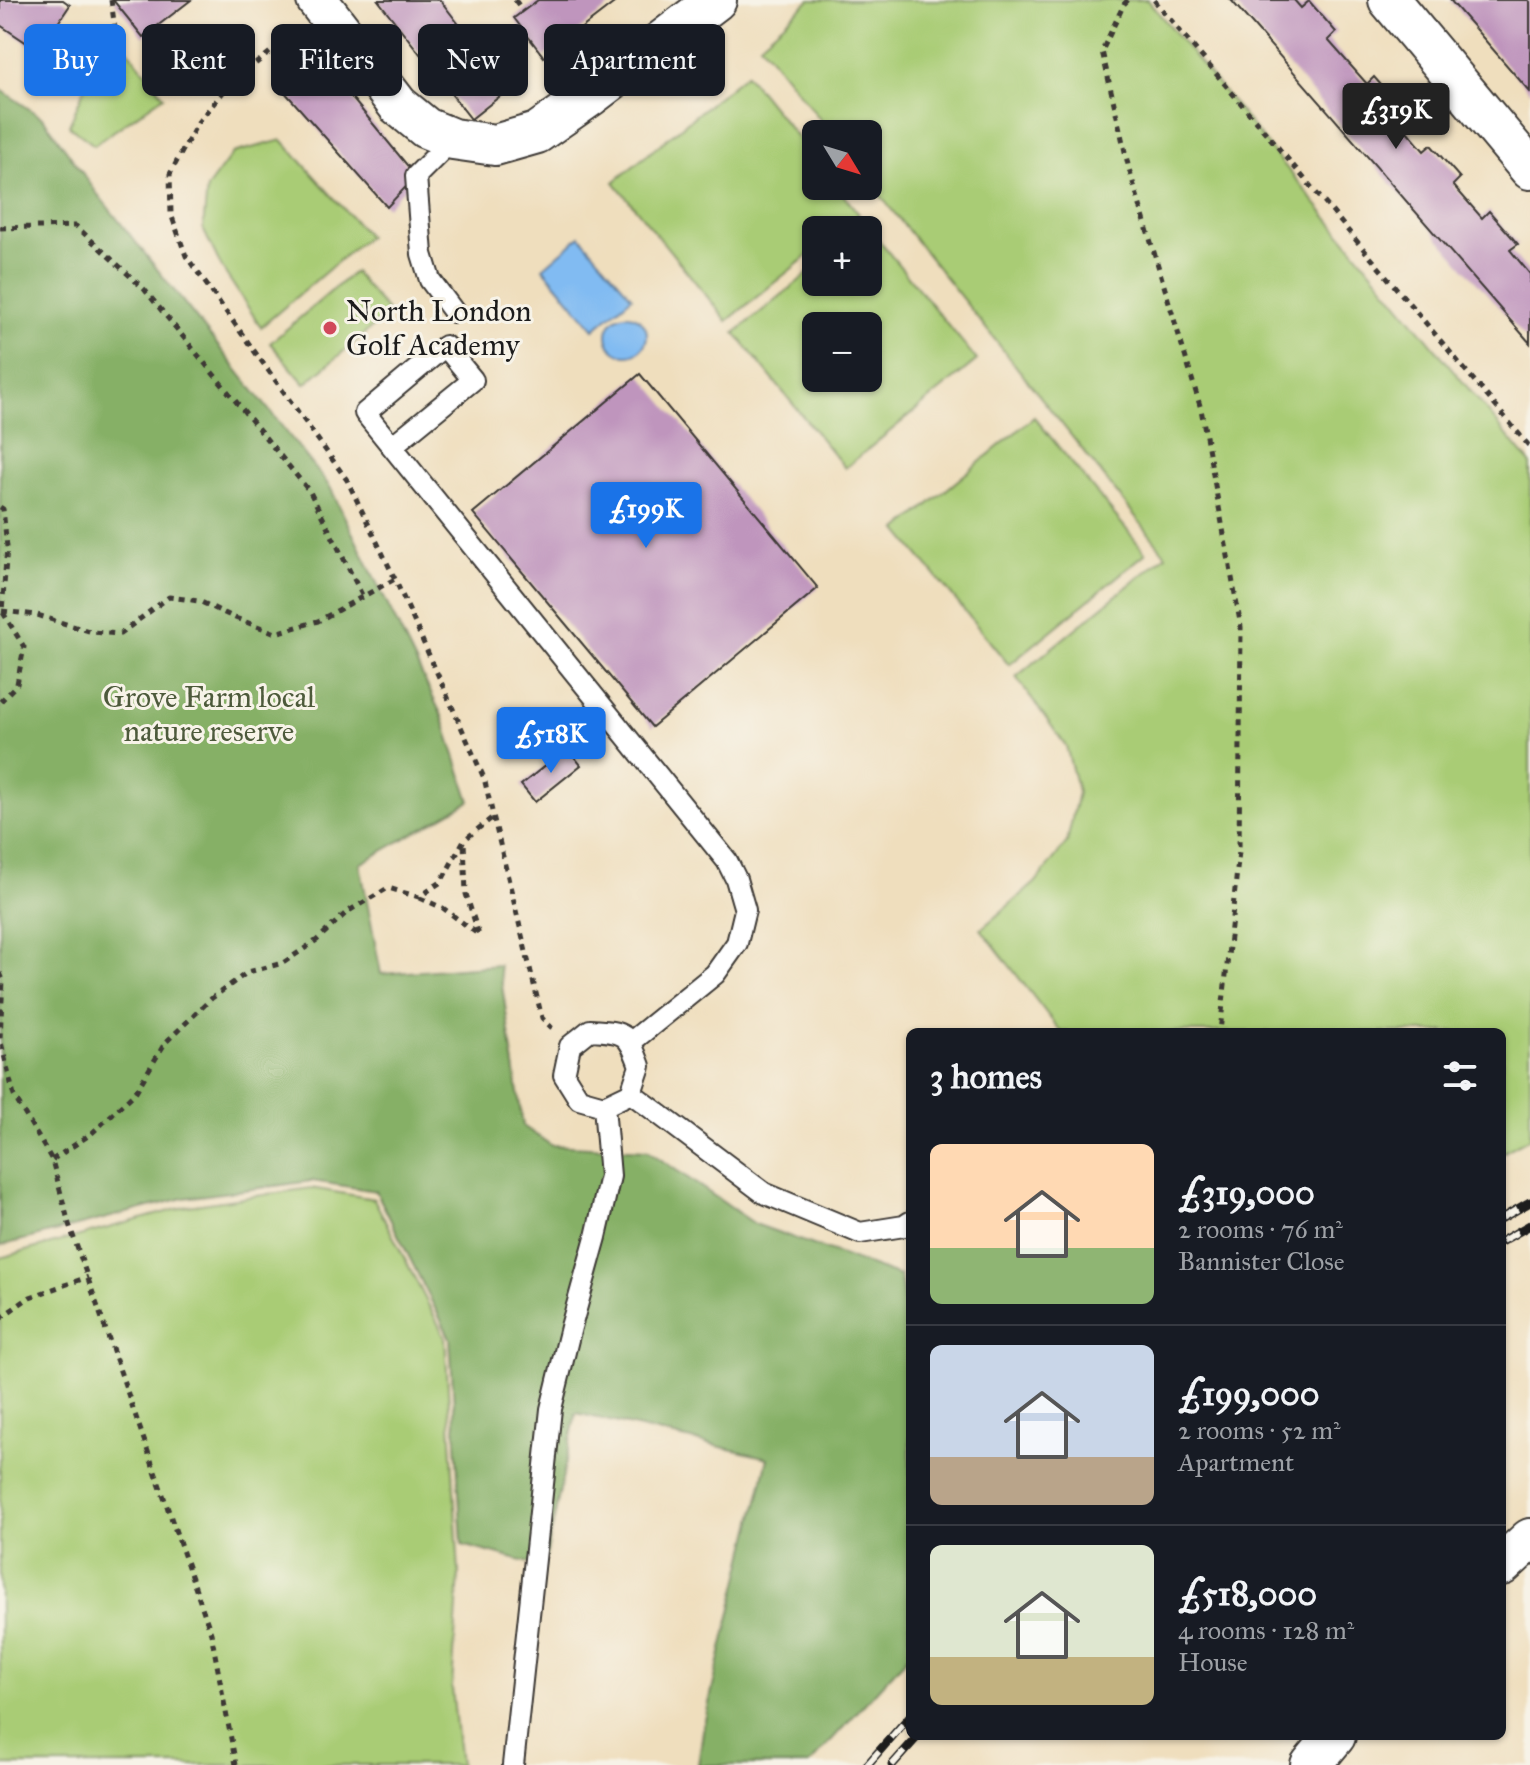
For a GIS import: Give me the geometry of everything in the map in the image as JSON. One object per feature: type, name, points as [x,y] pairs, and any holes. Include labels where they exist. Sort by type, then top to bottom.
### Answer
[{"type":"street","points":[[321,5],[398,105],[426,128],[453,139],[495,145],[537,133],[716,0]]},
{"type":"street","points":[[1389,0],[1530,169]]},
{"type":"street","points":[[1506,1561],[1530,1539]]},
{"type":"street","points":[[1311,1765],[1332,1740]]},
{"type":"lane","points":[[453,139],[416,176],[422,254],[430,280],[454,312]]},
{"type":"lane","points":[[392,446],[473,380],[445,346],[365,413],[727,861],[736,879],[745,910],[737,943],[715,974],[631,1042]]},
{"type":"lane","points":[[590,1030],[617,1031],[631,1042],[640,1066],[631,1093],[604,1106],[579,1099],[564,1075],[570,1046],[590,1030]]},
{"type":"lane","points":[[631,1093],[764,1193],[860,1233],[906,1225]]},
{"type":"lane","points":[[513,1765],[551,1409],[610,1176],[604,1106]]},
{"type":"path","points":[[111,0],[114,24]]},
{"type":"path","points":[[515,0],[523,11]]},
{"type":"path","points":[[1128,0],[1102,51],[1129,169],[1201,409],[1241,627],[1239,851],[1220,1028]]},
{"type":"path","points":[[1154,0],[1530,447]]},
{"type":"path","points":[[321,5],[230,84],[198,122],[170,174],[171,214],[186,256],[347,480],[395,579],[484,778],[542,1018],[570,1046]]},
{"type":"path","points":[[0,228],[76,226],[144,289],[310,492],[363,597]]},
{"type":"path","points":[[0,507],[3,509],[7,547],[2,611],[24,647],[17,684],[0,702]]},
{"type":"path","points":[[2,611],[37,615],[92,632],[120,634],[169,597],[199,601],[276,633],[318,621],[395,579]]},
{"type":"path","points":[[419,897],[441,882],[464,840],[493,817]]},
{"type":"path","points":[[52,1160],[91,1134],[135,1093],[165,1043],[212,998],[248,972],[283,963],[317,940],[347,912],[388,888],[443,908],[479,935],[466,894],[464,840]]},
{"type":"path","points":[[0,973],[3,980],[0,1038],[14,1096],[52,1160],[69,1224],[211,1633],[236,1765]]},
{"type":"path","points":[[0,1318],[30,1297],[88,1277]]},
{"type":"green space","points":[[810,0],[1148,0],[1530,463],[1530,1138],[1506,1151],[1506,1028],[1058,1028],[981,929],[1035,883],[1067,842],[1078,792],[1066,746],[1016,677],[1166,555],[882,198],[882,120],[821,120],[760,44]]},
{"type":"green space","points":[[126,51],[142,68],[142,96],[164,96],[94,145],[69,126],[81,96],[126,96]]},
{"type":"green space","points":[[746,74],[802,144],[802,200],[848,200],[859,214],[802,216],[802,260],[727,321],[614,182],[719,96],[725,96],[725,91]]},
{"type":"green space","name":"Grove Farm local nature reserve","points":[[0,89],[44,119],[96,192],[330,487],[442,716],[470,801],[360,864],[381,974],[499,965],[523,1126],[551,1145],[647,1150],[755,1224],[900,1276],[906,1313],[906,1658],[809,1765],[698,1765],[704,1724],[768,1458],[576,1413],[544,1567],[462,1545],[450,1338],[376,1191],[312,1181],[184,1198],[0,1246]]},
{"type":"green space","points":[[282,140],[368,236],[261,327],[222,268],[203,229],[207,188],[233,153]]},
{"type":"green space","points":[[882,244],[977,360],[845,468],[735,333],[802,278],[802,296],[882,296]]},
{"type":"green space","name":"North London Golf Academy","points":[[354,272],[389,313],[305,384],[270,343]]},
{"type":"green space","points":[[1034,417],[1146,553],[1009,665],[898,530]]},
{"type":"green space","points":[[311,1188],[374,1199],[445,1337],[459,1573],[452,1688],[460,1765],[0,1765],[0,1258],[188,1206]]},
{"type":"water","points":[[580,236],[632,297],[594,329],[543,268]]},
{"type":"water","points":[[627,315],[641,321],[647,335],[641,349],[627,355],[613,349],[607,335],[613,321]]},
{"type":"building","points":[[0,0],[63,0],[70,5],[57,24],[24,24],[24,41],[0,25]]},
{"type":"building","points":[[113,0],[191,0],[160,24],[142,24],[142,36]]},
{"type":"building","points":[[378,0],[440,0],[459,24],[418,24],[418,51],[402,31],[402,24],[397,24]]},
{"type":"building","points":[[538,0],[618,0],[587,24],[544,24],[544,57],[528,36],[528,24],[519,24],[514,18]]},
{"type":"building","points":[[1231,0],[1294,0],[1301,8],[1309,1],[1336,32],[1328,40],[1367,84],[1374,77],[1403,110],[1395,117],[1424,151],[1431,145],[1460,178],[1453,185],[1482,218],[1489,211],[1518,244],[1510,250],[1530,274],[1530,343]]},
{"type":"building","points":[[1450,0],[1530,2],[1530,92]]},
{"type":"building","points":[[288,96],[350,96],[416,176],[387,207]]},
{"type":"building","points":[[453,96],[500,96],[471,119]]},
{"type":"building","points":[[640,374],[818,588],[652,727],[473,513]]},
{"type":"building","points":[[567,748],[581,765],[535,802],[521,785]]},
{"type":"railway","points":[[1506,1216],[1530,1202]]},
{"type":"railway","points":[[1506,1239],[1530,1225]]},
{"type":"railway","points":[[867,1765],[906,1721]]},
{"type":"railway","points":[[892,1765],[914,1740]]},
{"type":"place","name":"North London Golf Academy","points":[[330,328]]}]
